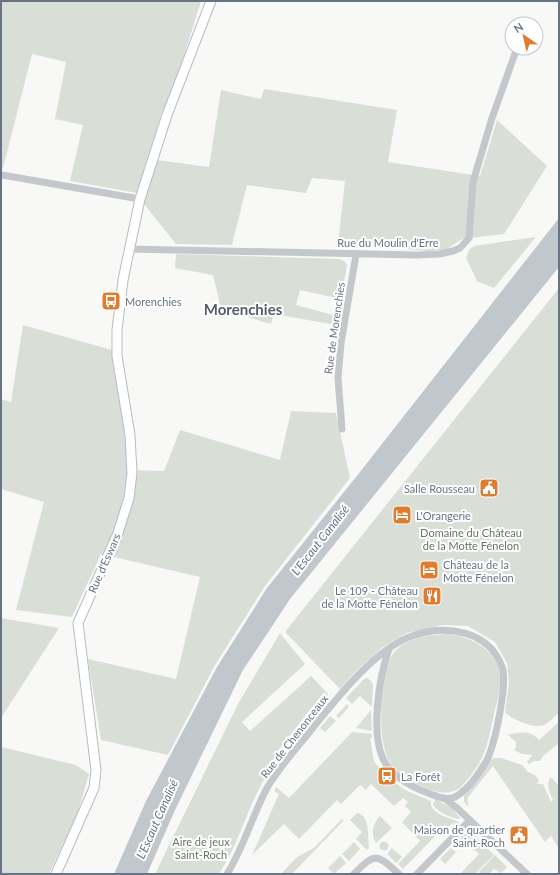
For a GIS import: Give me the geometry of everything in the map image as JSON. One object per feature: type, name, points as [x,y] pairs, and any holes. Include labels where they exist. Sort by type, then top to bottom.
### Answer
[{"type":"street","name":"Rue d'Eswars","points":[[56,874],[94,788],[96,770],[78,623],[118,533],[129,498],[132,473],[130,434],[117,356],[117,330],[129,246],[140,199],[167,115],[211,1]]},
{"type":"street","name":"Rue du Moulin d'Erre","points":[[129,246],[356,255],[439,254],[460,248],[469,238],[473,182],[492,118],[514,56]]},
{"type":"street","points":[[2,175],[140,199]]},
{"type":"street","name":"Rue de Morenchies","points":[[342,429],[338,378],[341,343],[356,255]]},
{"type":"street","name":"Rue de Chenonceaux","points":[[227,874],[249,831],[264,795],[276,775],[345,689],[389,649],[401,641],[420,633],[441,630],[458,631],[475,637],[485,643],[502,667],[504,691],[489,755],[477,774],[463,791],[454,798],[444,798]]},
{"type":"street","points":[[389,649],[382,671],[378,702],[378,731],[381,753],[389,768],[403,781],[414,787],[444,798],[452,803],[528,874]]},
{"type":"street","points":[[416,874],[470,820]]},
{"type":"street","points":[[355,874],[368,860],[375,857],[382,859],[398,874]]},
{"type":"green space","points":[[1,1],[201,1],[179,72],[161,115],[137,193],[70,181],[83,125],[55,119],[66,62],[32,54],[3,168],[1,168]]},
{"type":"green space","points":[[264,89],[397,110],[388,162],[480,176],[497,120],[547,166],[504,234],[462,239],[447,249],[430,251],[338,244],[345,181],[312,178],[306,193],[247,185],[232,245],[176,244],[144,204],[157,160],[209,167],[221,90],[261,99]]},
{"type":"green space","points":[[536,237],[494,288],[477,281],[466,258],[469,250],[474,246]]},
{"type":"green space","points":[[176,254],[339,259],[344,261],[347,265],[341,299],[300,290],[296,305],[337,316],[336,325],[274,314],[271,324],[221,309],[213,275],[175,268]]},
{"type":"green space","name":"Domaine du Château de la Motte Fénelon","points":[[559,288],[559,713],[546,724],[534,726],[523,723],[505,713],[509,682],[507,663],[495,642],[468,626],[443,625],[407,633],[383,647],[355,672],[340,689],[285,632]]},
{"type":"green space","points":[[23,325],[112,350],[119,381],[128,470],[164,471],[180,430],[280,460],[291,411],[336,413],[350,478],[265,586],[215,665],[168,755],[101,740],[88,659],[176,679],[200,577],[101,554],[72,617],[16,610],[44,502],[1,489],[1,399],[11,402]]},
{"type":"green space","points":[[1,618],[59,628],[1,718]]},
{"type":"green space","name":"Aire de jeux Saint-Roch","points":[[280,633],[305,664],[242,722],[250,731],[311,676],[328,694],[326,699],[321,696],[277,752],[278,753],[271,762],[274,765],[265,777],[234,847],[219,874],[155,874],[238,704]]},
{"type":"green space","points":[[447,634],[456,635],[473,641],[488,651],[498,665],[500,684],[487,745],[480,762],[460,788],[452,792],[439,792],[420,786],[409,780],[391,764],[384,749],[381,703],[386,672],[390,659],[396,650],[414,639]]},
{"type":"green space","points":[[368,678],[373,684],[372,707],[360,696],[352,704],[346,698],[364,679]]},
{"type":"green space","points":[[347,704],[349,707],[339,718],[336,716]]},
{"type":"green space","points":[[371,710],[372,731],[356,728]]},
{"type":"green space","points":[[330,716],[336,721],[325,732],[320,728]]},
{"type":"green space","points":[[559,722],[559,743],[543,756],[540,761],[534,761],[529,764],[527,762],[532,755],[522,754],[514,750],[516,747],[516,742],[508,735],[528,733],[539,740]]},
{"type":"green space","points":[[352,732],[372,734],[372,738],[370,738],[374,761],[387,779],[388,778],[407,791],[431,801],[433,810],[460,823],[456,827],[452,823],[449,827],[446,825],[403,869],[398,864],[420,841],[402,822],[411,812],[405,806],[408,802],[403,798],[394,806],[371,784],[366,790],[360,785],[341,804],[337,800],[299,839],[284,824],[252,855],[279,794],[274,791],[276,787],[289,798]]},
{"type":"green space","points":[[1,747],[76,765],[89,774],[78,812],[49,874],[1,874]]},
{"type":"green space","points":[[493,758],[501,758],[522,765],[528,772],[535,775],[539,780],[537,784],[543,784],[551,802],[553,800],[549,791],[548,783],[551,777],[559,786],[559,848],[551,836],[545,842],[493,766],[468,797],[467,800],[469,807],[464,802],[464,796]]},
{"type":"green space","points":[[435,799],[452,808],[461,819],[450,817],[439,811],[433,805]]},
{"type":"green space","points":[[357,813],[364,818],[368,828],[369,848],[367,850],[356,839],[362,832],[350,820]]},
{"type":"green space","points":[[380,816],[392,828],[376,843],[373,836],[373,829]]},
{"type":"green space","points":[[342,819],[344,820],[292,874],[281,874],[297,857],[314,848]]},
{"type":"green space","points":[[467,832],[472,833],[494,855],[475,874],[460,874],[479,854],[460,838]]},
{"type":"green space","points":[[384,841],[389,846],[384,851],[379,846]]},
{"type":"green space","points":[[354,842],[360,849],[349,861],[342,854]]},
{"type":"green space","points":[[392,848],[402,857],[396,863],[387,854]]},
{"type":"green space","points":[[451,848],[456,852],[445,864],[440,859]]},
{"type":"green space","points":[[495,855],[507,867],[501,873],[494,869],[489,874],[481,874],[479,872]]},
{"type":"green space","points":[[340,856],[346,863],[334,874],[328,868]]},
{"type":"water","name":"L'Escaut Canalisé","points":[[559,218],[559,267],[290,599],[243,670],[175,810],[147,874],[114,874],[146,801],[217,667],[267,588]]},
{"type":"place","name":"Morenchies","points":[[111,301]]},
{"type":"place","name":"Salle Rousseau","points":[[489,488]]},
{"type":"place","name":"L'Orangerie","points":[[402,515]]},
{"type":"place","name":"Château de la Motte Fénelon","points":[[429,570]]},
{"type":"place","name":"Le 109 - Château de la Motte Fénelon","points":[[432,596]]},
{"type":"place","name":"La Forêt","points":[[387,776]]},
{"type":"place","name":"Maison de quartier Saint-Roch","points":[[519,835]]},
{"type":"district","name":"Morenchies","points":[[243,309]]}]
